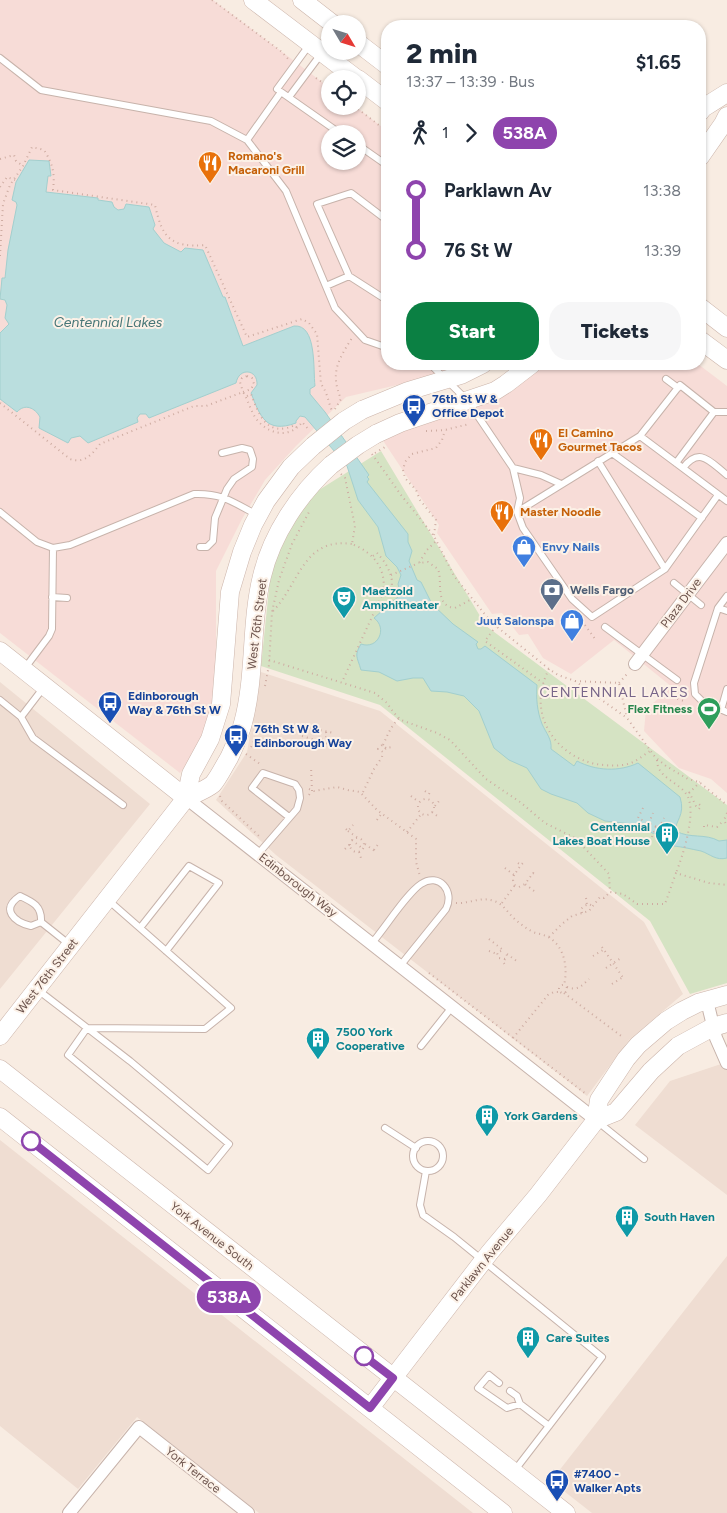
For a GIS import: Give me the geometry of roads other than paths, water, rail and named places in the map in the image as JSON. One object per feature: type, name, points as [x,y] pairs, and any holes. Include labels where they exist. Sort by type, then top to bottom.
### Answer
[{"type":"street","points":[[253,0],[345,70]]},
{"type":"street","points":[[302,0],[321,15]]},
{"type":"street","points":[[366,49],[381,61]]},
{"type":"street","points":[[366,86],[381,97]]},
{"type":"street","points":[[706,106],[727,93]]},
{"type":"street","points":[[706,148],[727,116]]},
{"type":"street","points":[[706,312],[727,328]]},
{"type":"street","points":[[706,344],[727,360]]},
{"type":"street","name":"West 76th Street","points":[[186,798],[191,774],[210,739],[218,716],[222,693],[230,592],[242,552],[258,516],[278,484],[313,441],[362,410],[402,393],[446,380],[469,370]]},
{"type":"street","name":"West 76th Street","points":[[0,1036],[186,798],[212,784],[224,766],[238,738],[245,715],[250,686],[256,607],[262,575],[274,542],[305,492],[336,468],[345,454],[380,441],[400,423],[484,395],[500,388],[524,370]]},
{"type":"street","name":"Plaza Drive","points":[[639,659],[727,542]]},
{"type":"street","name":"Edinborough Way","points":[[0,651],[372,943],[404,961],[452,1007],[596,1120]]},
{"type":"street","name":"Parklawn Avenue","points":[[596,1120],[599,1100],[626,1059],[650,1033],[674,1016],[698,1004],[727,995]]},
{"type":"street","points":[[707,1001],[720,1025],[716,1038],[727,1063]]},
{"type":"street","name":"Parklawn Avenue","points":[[370,1408],[483,1261],[596,1120],[616,1112],[651,1071],[678,1046],[720,1025]]},
{"type":"street","name":"York Avenue South","points":[[0,1069],[566,1513]]},
{"type":"street","points":[[0,1117],[503,1513]]},
{"type":"street","name":"York Terrace","points":[[69,1513],[139,1427],[248,1513]]},
{"type":"lane","points":[[277,89],[296,64],[316,48]]},
{"type":"lane","points":[[289,97],[308,72],[316,48]]},
{"type":"lane","points":[[0,58],[41,90],[211,121],[247,140],[286,191],[335,308],[365,340],[381,346]]},
{"type":"lane","points":[[247,140],[281,92],[328,125]]},
{"type":"lane","points":[[366,151],[381,161]]},
{"type":"lane","points":[[381,216],[351,194],[317,204],[349,276],[381,297]]},
{"type":"lane","points":[[326,286],[349,276]]},
{"type":"lane","points":[[436,370],[467,400],[513,468],[520,498],[517,512],[523,528],[572,599],[592,617],[665,569],[718,495]]},
{"type":"lane","points":[[666,379],[678,388]]},
{"type":"lane","points":[[517,512],[640,436],[680,385],[714,412],[727,412]]},
{"type":"lane","points":[[676,463],[714,412]]},
{"type":"lane","points":[[640,436],[727,501]]},
{"type":"lane","points":[[200,548],[207,547],[213,541],[215,518],[224,497],[234,479],[252,467],[254,459],[250,450],[242,448],[222,453]]},
{"type":"lane","points":[[612,453],[702,518]]},
{"type":"lane","points":[[683,468],[690,459],[696,456],[704,457],[727,475]]},
{"type":"lane","points":[[598,461],[665,569]]},
{"type":"lane","points":[[513,468],[541,475],[561,484]]},
{"type":"lane","points":[[0,512],[36,542],[53,548],[70,545],[194,494],[210,493],[224,497],[258,516]]},
{"type":"lane","points":[[24,670],[52,630],[53,548]]},
{"type":"lane","points":[[674,583],[701,605]]},
{"type":"lane","points":[[727,596],[718,608],[694,683],[695,694],[702,701],[724,711],[727,689]]},
{"type":"lane","points":[[52,597],[67,598]]},
{"type":"lane","points":[[718,608],[727,611]]},
{"type":"lane","points":[[605,627],[639,659],[677,680]]},
{"type":"lane","points":[[21,717],[45,686]]},
{"type":"lane","points":[[0,700],[21,717],[33,738],[123,805]]},
{"type":"lane","points":[[258,854],[267,844],[289,817],[299,804],[300,793],[297,787],[291,783],[264,773],[252,788],[289,817]]},
{"type":"lane","points":[[140,928],[189,866],[219,884],[166,951]]},
{"type":"lane","points":[[372,943],[414,890],[423,882],[434,881],[444,884],[448,892],[449,901],[446,909],[404,961]]},
{"type":"lane","points":[[20,896],[29,900],[38,907],[41,913],[41,922],[31,926],[24,924],[10,912],[10,906],[20,896]]},
{"type":"lane","points":[[87,1028],[205,1029],[231,1008],[107,899]]},
{"type":"lane","points":[[41,922],[71,946]]},
{"type":"lane","points":[[37,989],[130,1061],[229,1144],[208,1170],[68,1055],[87,1028]]},
{"type":"lane","points":[[422,1046],[452,1007]]},
{"type":"lane","points":[[596,1120],[644,1159]]},
{"type":"lane","points":[[385,1128],[416,1148]]},
{"type":"lane","points":[[428,1141],[438,1144],[443,1157],[439,1166],[430,1171],[421,1169],[414,1162],[413,1157],[416,1148],[419,1144],[428,1141]]},
{"type":"lane","points":[[426,1171],[420,1205],[423,1215],[602,1357],[514,1472]]},
{"type":"lane","points":[[499,1383],[489,1375],[478,1388],[507,1408],[520,1404]]},
{"type":"lane","points":[[510,1391],[517,1396],[520,1404],[549,1426]]},
{"type":"water","name":"Centennial Lakes","points":[[29,160],[49,161],[51,176],[48,176],[46,192],[98,198],[98,200],[112,202],[118,210],[124,209],[126,204],[149,207],[155,225],[153,229],[164,243],[181,252],[185,248],[203,250],[223,297],[225,297],[243,346],[294,326],[301,327],[307,332],[312,349],[315,386],[310,389],[310,394],[325,412],[369,475],[367,482],[408,534],[408,542],[412,551],[409,561],[417,580],[421,582],[432,604],[453,624],[478,642],[476,644],[478,649],[485,646],[537,685],[539,714],[550,739],[551,749],[574,766],[577,761],[592,767],[615,769],[638,763],[680,797],[682,809],[676,831],[719,841],[727,840],[727,858],[716,858],[701,851],[674,846],[666,836],[652,833],[641,825],[605,821],[588,813],[577,803],[541,789],[527,768],[509,760],[494,748],[479,711],[464,696],[431,691],[423,678],[397,681],[379,672],[361,670],[357,651],[361,644],[372,644],[379,637],[380,627],[374,618],[399,596],[398,584],[401,575],[397,567],[386,556],[378,527],[358,500],[347,466],[305,417],[300,416],[296,423],[286,426],[278,426],[266,421],[261,416],[251,393],[257,385],[257,380],[252,373],[244,372],[236,383],[149,418],[146,414],[140,414],[137,418],[138,422],[88,443],[80,436],[71,438],[68,443],[39,428],[40,417],[33,409],[26,407],[17,412],[0,399],[0,333],[9,324],[5,318],[7,305],[5,300],[0,299],[2,278],[5,278],[8,250],[17,205],[12,200],[16,182]]},
{"type":"place","name":"Romano's Macaroni Grill","points":[[210,184]]},
{"type":"place","name":"76th St W & Office Depot","points":[[414,427]]},
{"type":"place","name":"El Camino Gourmet Tacos","points":[[541,461]]},
{"type":"place","name":"Master Noodle","points":[[502,533]]},
{"type":"place","name":"Envy Nails","points":[[524,568]]},
{"type":"place","name":"Wells Fargo","points":[[552,611]]},
{"type":"place","name":"Maetzold Amphitheater","points":[[344,619]]},
{"type":"place","name":"Juut Salonspa","points":[[572,642]]},
{"type":"place","name":"Edinborough Way & 76th St W","points":[[110,724]]},
{"type":"place","name":"Flex Fitness","points":[[709,730]]},
{"type":"place","name":"76th St W & Edinborough Way","points":[[236,757]]},
{"type":"place","name":"Centennial Lakes Boat House","points":[[667,855]]},
{"type":"place","name":"7500 York Cooperative","points":[[318,1060]]},
{"type":"place","name":"York Gardens","points":[[487,1137]]},
{"type":"place","name":"South Haven","points":[[627,1238]]},
{"type":"place","name":"Care Suites","points":[[528,1359]]},
{"type":"place","name":"#7400 - Walker Apts","points":[[557,1502]]},
{"type":"district","name":"CENTENNIAL LAKES","points":[[614,692]]}]
